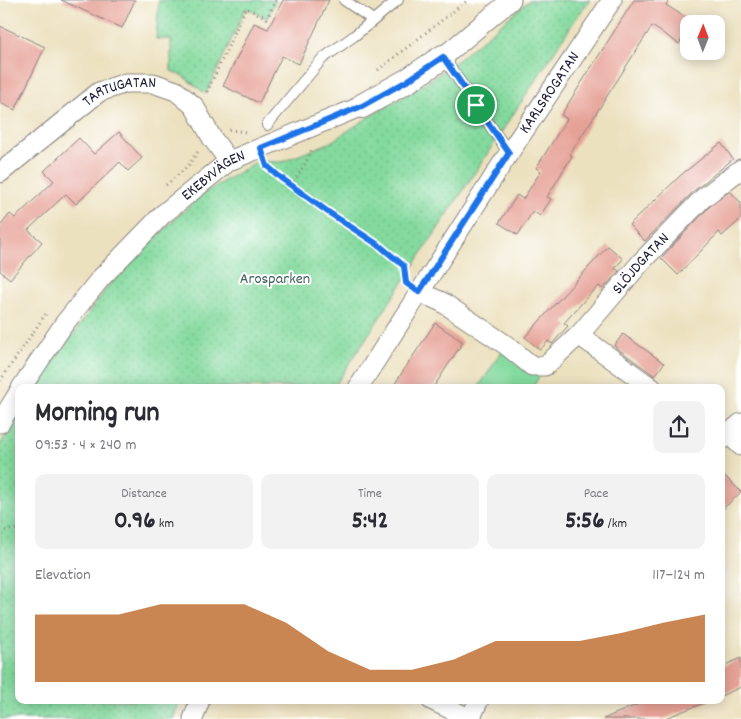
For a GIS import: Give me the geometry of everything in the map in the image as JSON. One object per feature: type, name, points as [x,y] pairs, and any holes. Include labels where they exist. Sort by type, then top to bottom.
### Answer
[{"type":"street","name":"EKEBYVÄGEN","points":[[25,384],[64,324],[100,278],[162,215],[229,161],[362,106],[407,81],[443,57],[511,0]]},
{"type":"street","name":"KARLSROGATAN","points":[[361,384],[509,153],[612,0]]},
{"type":"street","name":"TARTUGATAN","points":[[0,173],[99,92],[126,83],[153,83],[176,91],[194,106],[212,138],[229,161]]},
{"type":"street","name":"SLÖJDGATAN","points":[[419,292],[442,302],[506,345],[532,366],[545,366],[579,335],[642,261],[703,198],[741,169]]},
{"type":"street","points":[[579,335],[646,384]]},
{"type":"street","points":[[0,423],[15,399]]},
{"type":"street","points":[[193,719],[199,704]]},
{"type":"street","points":[[440,704],[470,719],[477,704]]},
{"type":"lane","points":[[344,0],[373,20]]},
{"type":"lane","points":[[266,125],[322,59],[398,0]]},
{"type":"lane","points":[[443,57],[509,153]]},
{"type":"path","points":[[194,106],[203,100],[246,8],[267,18],[276,0]]},
{"type":"path","points":[[291,186],[305,164],[315,143]]},
{"type":"path","points":[[193,145],[196,152]]},
{"type":"path","points":[[261,148],[267,166],[291,186],[380,246],[404,266],[406,283],[419,292]]},
{"type":"path","points":[[0,531],[15,529]]},
{"type":"green space","points":[[159,0],[276,0],[267,18],[246,8],[206,94],[183,76],[171,71],[171,39],[156,39]]},
{"type":"green space","name":"Arosparken","points":[[530,0],[590,0],[336,384],[37,384],[109,285],[204,193],[258,161],[282,162],[329,143],[449,67]]},
{"type":"green space","points":[[506,345],[545,366],[535,384],[481,384]]},
{"type":"green space","points":[[15,420],[15,704],[179,704],[173,719],[0,719],[0,445]]},
{"type":"building","points":[[61,0],[135,0],[122,28]]},
{"type":"building","points":[[283,0],[329,0],[299,64],[282,56],[259,103],[223,86],[254,23],[268,29]]},
{"type":"building","points":[[634,0],[669,0],[666,5],[682,15],[680,15],[680,42],[679,44],[652,26],[570,154],[572,156],[547,197],[551,199],[540,216],[533,211],[518,235],[499,223],[517,195],[523,199],[541,171],[536,168],[567,119],[561,115]]},
{"type":"building","points":[[0,26],[45,47],[15,110],[0,103]]},
{"type":"building","points":[[119,132],[142,158],[128,171],[120,162],[76,204],[66,194],[28,230],[42,242],[10,279],[0,271],[0,226],[10,214],[15,218],[54,181],[44,171],[79,138],[94,154]]},
{"type":"building","points":[[721,143],[733,159],[695,190],[645,241],[629,225],[681,175]]},
{"type":"building","points":[[730,191],[741,203],[741,219],[722,236],[719,232],[678,275],[661,258],[710,206]]},
{"type":"building","points":[[608,246],[623,259],[615,268],[619,271],[603,289],[599,286],[590,294],[564,323],[568,326],[552,344],[548,341],[540,350],[525,337]]},
{"type":"building","points":[[435,323],[463,342],[436,384],[395,384]]},
{"type":"building","points":[[623,334],[664,363],[655,376],[614,346]]},
{"type":"building","points":[[725,476],[741,492],[725,507]]},
{"type":"building","points":[[741,658],[741,687],[725,694],[725,665]]},
{"type":"building","points":[[639,704],[701,704],[663,719],[603,719]]},
{"type":"route","points":[[443,57],[476,105],[509,153],[419,292],[406,283],[404,266],[380,246],[328,212],[267,166],[261,148],[362,106],[407,81],[443,57]]}]
